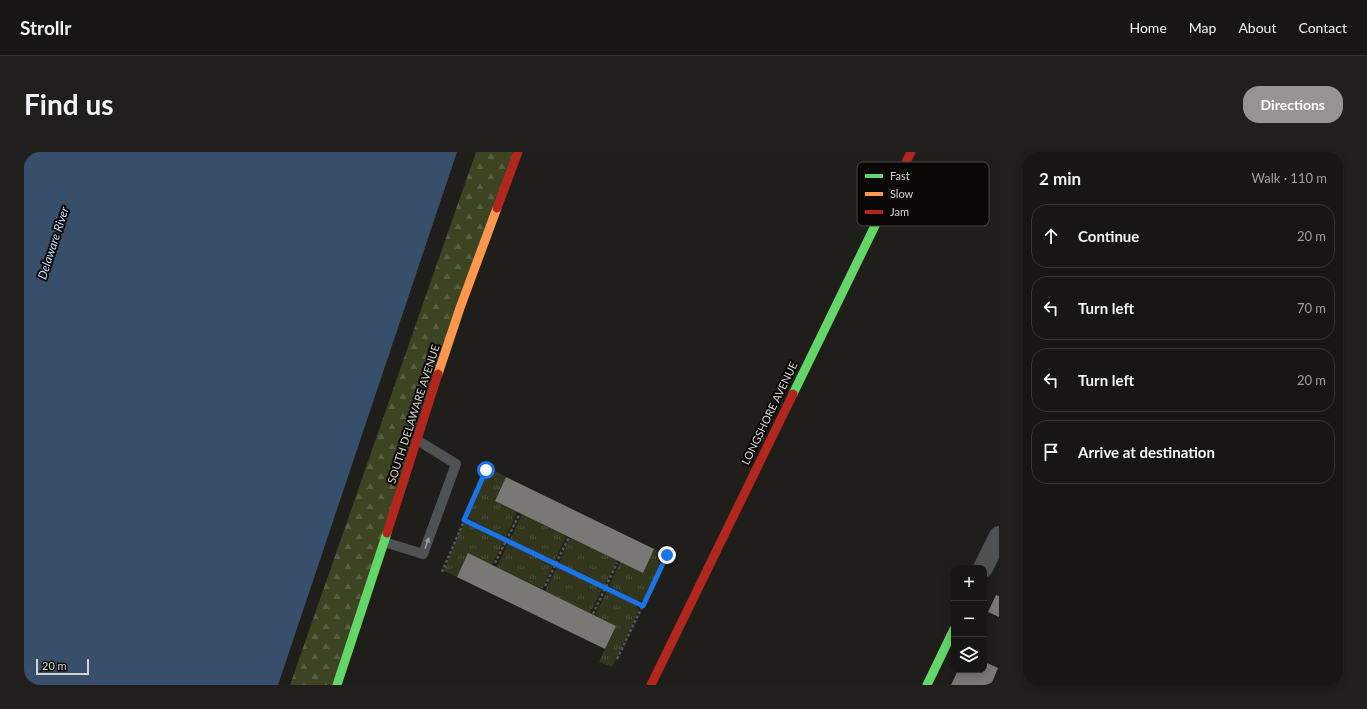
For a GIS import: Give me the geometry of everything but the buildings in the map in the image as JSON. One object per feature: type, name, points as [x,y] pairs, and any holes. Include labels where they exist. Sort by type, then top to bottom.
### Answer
[{"type":"street","name":"SOUTH DELAWARE AVENUE","points":[[337,685],[460,308],[518,152]]},
{"type":"street","name":"LONGSHORE AVENUE","points":[[906,162],[911,152]]},
{"type":"street","name":"LONGSHORE AVENUE","points":[[651,685],[875,226]]},
{"type":"street","points":[[985,565],[999,536]]},
{"type":"street","points":[[927,685],[951,635]]},
{"type":"lane","points":[[384,542],[423,554],[456,464],[417,440]]},
{"type":"path","points":[[442,572],[486,470]]},
{"type":"path","points":[[496,563],[519,515]]},
{"type":"path","points":[[464,520],[643,606]]},
{"type":"path","points":[[545,586],[569,537]]},
{"type":"path","points":[[617,659],[667,555]]},
{"type":"path","points":[[593,614],[617,563]]},
{"type":"green space","points":[[476,152],[517,152],[337,685],[290,685]]},
{"type":"green space","points":[[488,467],[506,477],[495,501],[517,512],[506,537],[467,518]]},
{"type":"green space","points":[[522,514],[566,536],[555,561],[510,539]]},
{"type":"green space","points":[[464,522],[504,541],[492,565],[468,554],[457,577],[444,571]]},
{"type":"green space","points":[[570,538],[617,560],[605,585],[559,563]]},
{"type":"green space","points":[[508,543],[553,565],[542,589],[497,567]]},
{"type":"green space","points":[[654,549],[666,555],[644,601],[637,600],[609,586],[620,562]]},
{"type":"green space","points":[[557,567],[602,589],[590,613],[545,591]]},
{"type":"green space","points":[[607,591],[635,604],[639,610],[612,667],[599,662],[616,626],[595,615]]},
{"type":"water","name":"Delaware River","points":[[24,152],[457,152],[278,685],[24,685]]},
{"type":"traffic: fast","points":[[793,394],[875,226]]},
{"type":"traffic: fast","points":[[337,685],[387,533]]},
{"type":"traffic: fast","points":[[927,685],[951,635]]},
{"type":"traffic: slow","points":[[438,374],[460,308],[497,208]]},
{"type":"traffic: jam","points":[[497,208],[518,152]]},
{"type":"traffic: jam","points":[[906,162],[911,152]]},
{"type":"traffic: jam","points":[[387,533],[438,374]]},
{"type":"traffic: jam","points":[[651,685],[793,394]]},
{"type":"route","points":[[486,470],[464,520],[643,606],[667,555]]}]
